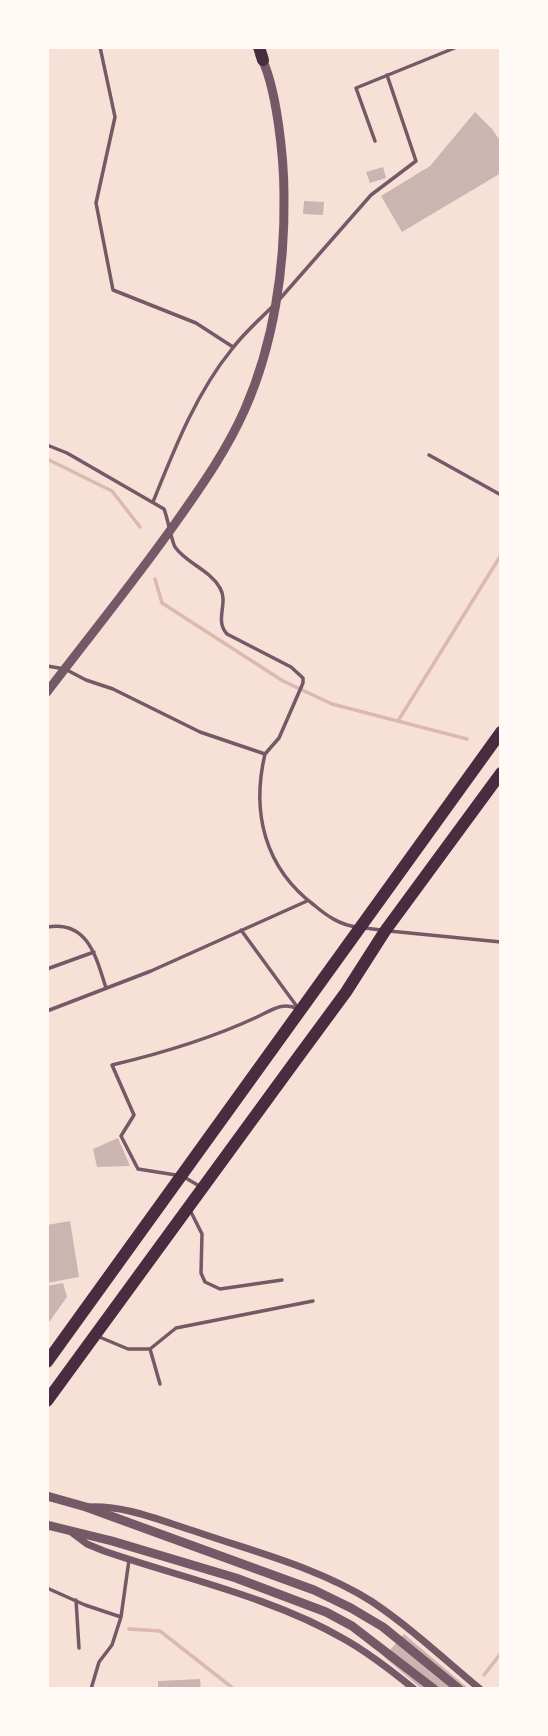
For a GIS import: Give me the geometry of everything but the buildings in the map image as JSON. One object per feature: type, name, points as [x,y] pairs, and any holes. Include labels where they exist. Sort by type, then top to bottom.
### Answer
[{"type":"main road","points":[[47,1362],[501,732]]},
{"type":"main road","points":[[47,1401],[501,774]]},
{"type":"street","points":[[47,692],[128,589],[212,471],[245,409],[263,356],[276,304],[285,241],[285,174],[276,108],[261,50]]},
{"type":"street","points":[[47,1496],[86,1507],[314,1590],[383,1627],[459,1689]]},
{"type":"street","points":[[86,1507],[123,1508],[296,1566],[341,1586],[369,1600],[403,1623],[480,1689]]},
{"type":"street","points":[[47,1525],[112,1541],[236,1578],[326,1612],[352,1626],[434,1689]]},
{"type":"street","points":[[70,1532],[87,1544],[129,1560],[263,1604],[322,1627],[374,1658],[414,1689]]},
{"type":"lane","points":[[100,47],[116,117],[96,203],[113,290],[196,323],[233,346]]},
{"type":"lane","points":[[375,141],[356,88],[457,47]]},
{"type":"lane","points":[[153,502],[183,433],[215,372],[233,346],[276,304],[371,195],[416,161],[387,75]]},
{"type":"lane","points":[[47,445],[67,453],[164,509],[175,546],[219,584],[223,594],[220,622],[222,629],[291,667],[303,678],[279,738],[265,754],[260,799],[268,848],[307,901],[346,926],[501,942]]},
{"type":"lane","points":[[429,455],[501,495]]},
{"type":"lane","points":[[47,666],[65,669],[201,732],[265,754]]},
{"type":"lane","points":[[47,1011],[151,971],[307,901]]},
{"type":"lane","points":[[47,927],[60,925],[72,928],[88,943],[94,952],[106,988]]},
{"type":"lane","points":[[240,929],[299,1010]]},
{"type":"lane","points":[[47,969],[94,952]]},
{"type":"lane","points":[[203,1188],[182,1176],[138,1169],[121,1136],[134,1115],[112,1065],[160,1054],[223,1033],[282,1005],[299,1010]]},
{"type":"lane","points":[[189,1208],[202,1234],[201,1273],[205,1282],[220,1289],[282,1280]]},
{"type":"lane","points":[[95,1335],[128,1349],[150,1349],[176,1328],[313,1301]]},
{"type":"lane","points":[[150,1349],[160,1384]]},
{"type":"lane","points":[[91,1687],[99,1662],[112,1644],[121,1617],[129,1560]]},
{"type":"lane","points":[[47,1588],[121,1617]]},
{"type":"lane","points":[[76,1600],[79,1648]]},
{"type":"waterway","points":[[47,459],[112,491],[140,527]]},
{"type":"waterway","points":[[398,721],[501,555]]},
{"type":"waterway","points":[[155,579],[162,603],[283,681],[332,704],[467,739]]},
{"type":"waterway","points":[[129,1629],[160,1631],[234,1689]]},
{"type":"waterway","points":[[484,1675],[501,1653]]}]
